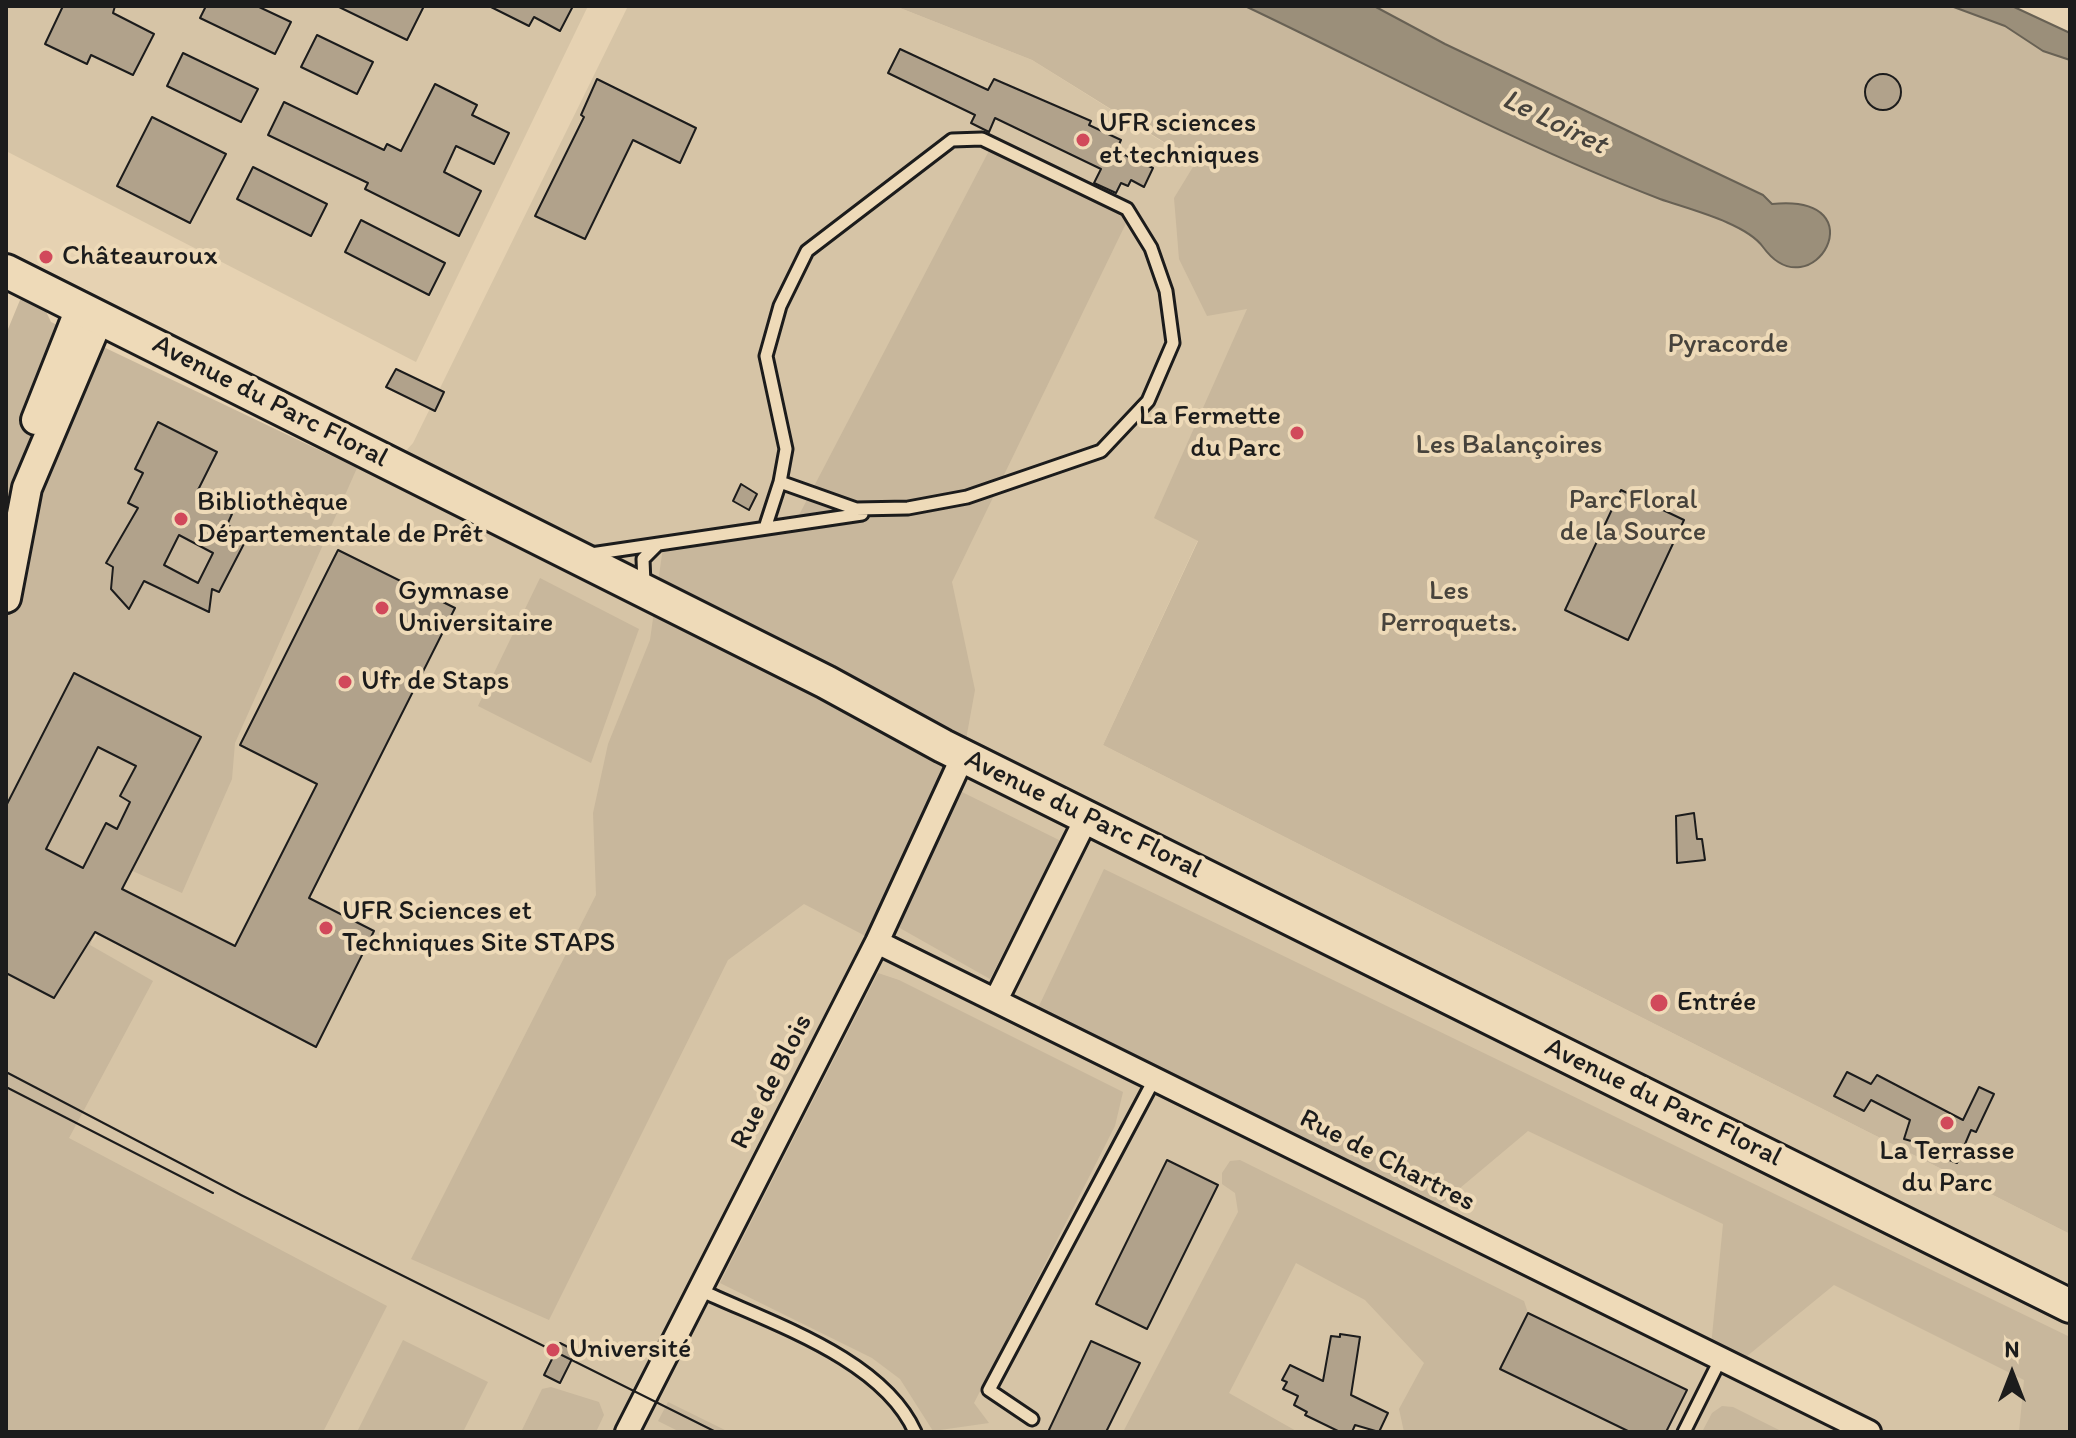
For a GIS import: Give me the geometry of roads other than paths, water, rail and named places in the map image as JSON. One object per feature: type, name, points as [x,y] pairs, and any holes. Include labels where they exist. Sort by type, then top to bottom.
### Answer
[{"type":"main road","name":"Avenue du Parc Floral","points":[[6,271],[578,556],[826,682],[963,756],[2070,1306]]},
{"type":"street","points":[[6,495],[90,314]]},
{"type":"street","points":[[6,598],[27,488],[90,314]]},
{"type":"street","name":"Rue de Blois","points":[[627,1432],[877,942],[963,756]]},
{"type":"street","points":[[996,1000],[1087,817]]},
{"type":"street","name":"Rue de Chartres","points":[[877,942],[1869,1432]]},
{"type":"lane","points":[[578,556],[766,525],[908,508],[967,497],[1101,451],[1148,401],[1173,343],[1166,291],[1151,248],[1127,209],[982,139],[952,140],[807,251],[780,306],[766,356],[786,449],[780,482],[766,525]]},
{"type":"lane","points":[[780,482],[856,509],[908,508]]},
{"type":"lane","points":[[646,592],[641,571],[643,559],[658,544]]},
{"type":"lane","points":[[1032,1419],[989,1390],[1155,1078]]},
{"type":"lane","points":[[700,1290],[863,1369],[905,1408],[915,1432]]},
{"type":"lane","points":[[1684,1432],[1716,1368]]},
{"type":"water","name":"Le Loiret","points":[[1245,6],[1374,6],[1445,44],[1763,195],[1772,204],[1805,205],[1823,216],[1830,230],[1827,246],[1816,260],[1800,267],[1782,264],[1755,238],[1730,224],[1660,199],[1555,155]]},
{"type":"water","points":[[1951,6],[2012,6],[2070,33],[2070,60],[2043,51],[2005,26]]},
{"type":"tram line","points":[[6,1072],[241,1195],[716,1432]]},
{"type":"tram line","points":[[6,1087],[213,1193]]},
{"type":"place","name":"UFR sciences et techniques","points":[[1083,140]]},
{"type":"place","name":"Châteauroux","points":[[46,257]]},
{"type":"place","name":"La Fermette du Parc","points":[[1297,433]]},
{"type":"place","name":"Bibliothèque Départementale de Prêt","points":[[181,519]]},
{"type":"place","name":"Gymnase Universitaire","points":[[382,608]]},
{"type":"place","name":"Ufr de Staps","points":[[345,682]]},
{"type":"place","name":"UFR Sciences et Techniques Site STAPS","points":[[326,928]]},
{"type":"place","name":"Entrée","points":[[1659,1003]]},
{"type":"place","name":"La Terrasse du Parc","points":[[1947,1123]]},
{"type":"place","name":"Université","points":[[553,1350]]},
{"type":"park label","name":"Pyracorde","points":[[1728,345]]},
{"type":"park label","name":"Les Balançoires","points":[[1509,446]]},
{"type":"park label","name":"Parc Floral de la Source","points":[[1633,517]]},
{"type":"park label","name":"Les Perroquets.","points":[[1449,608]]}]
